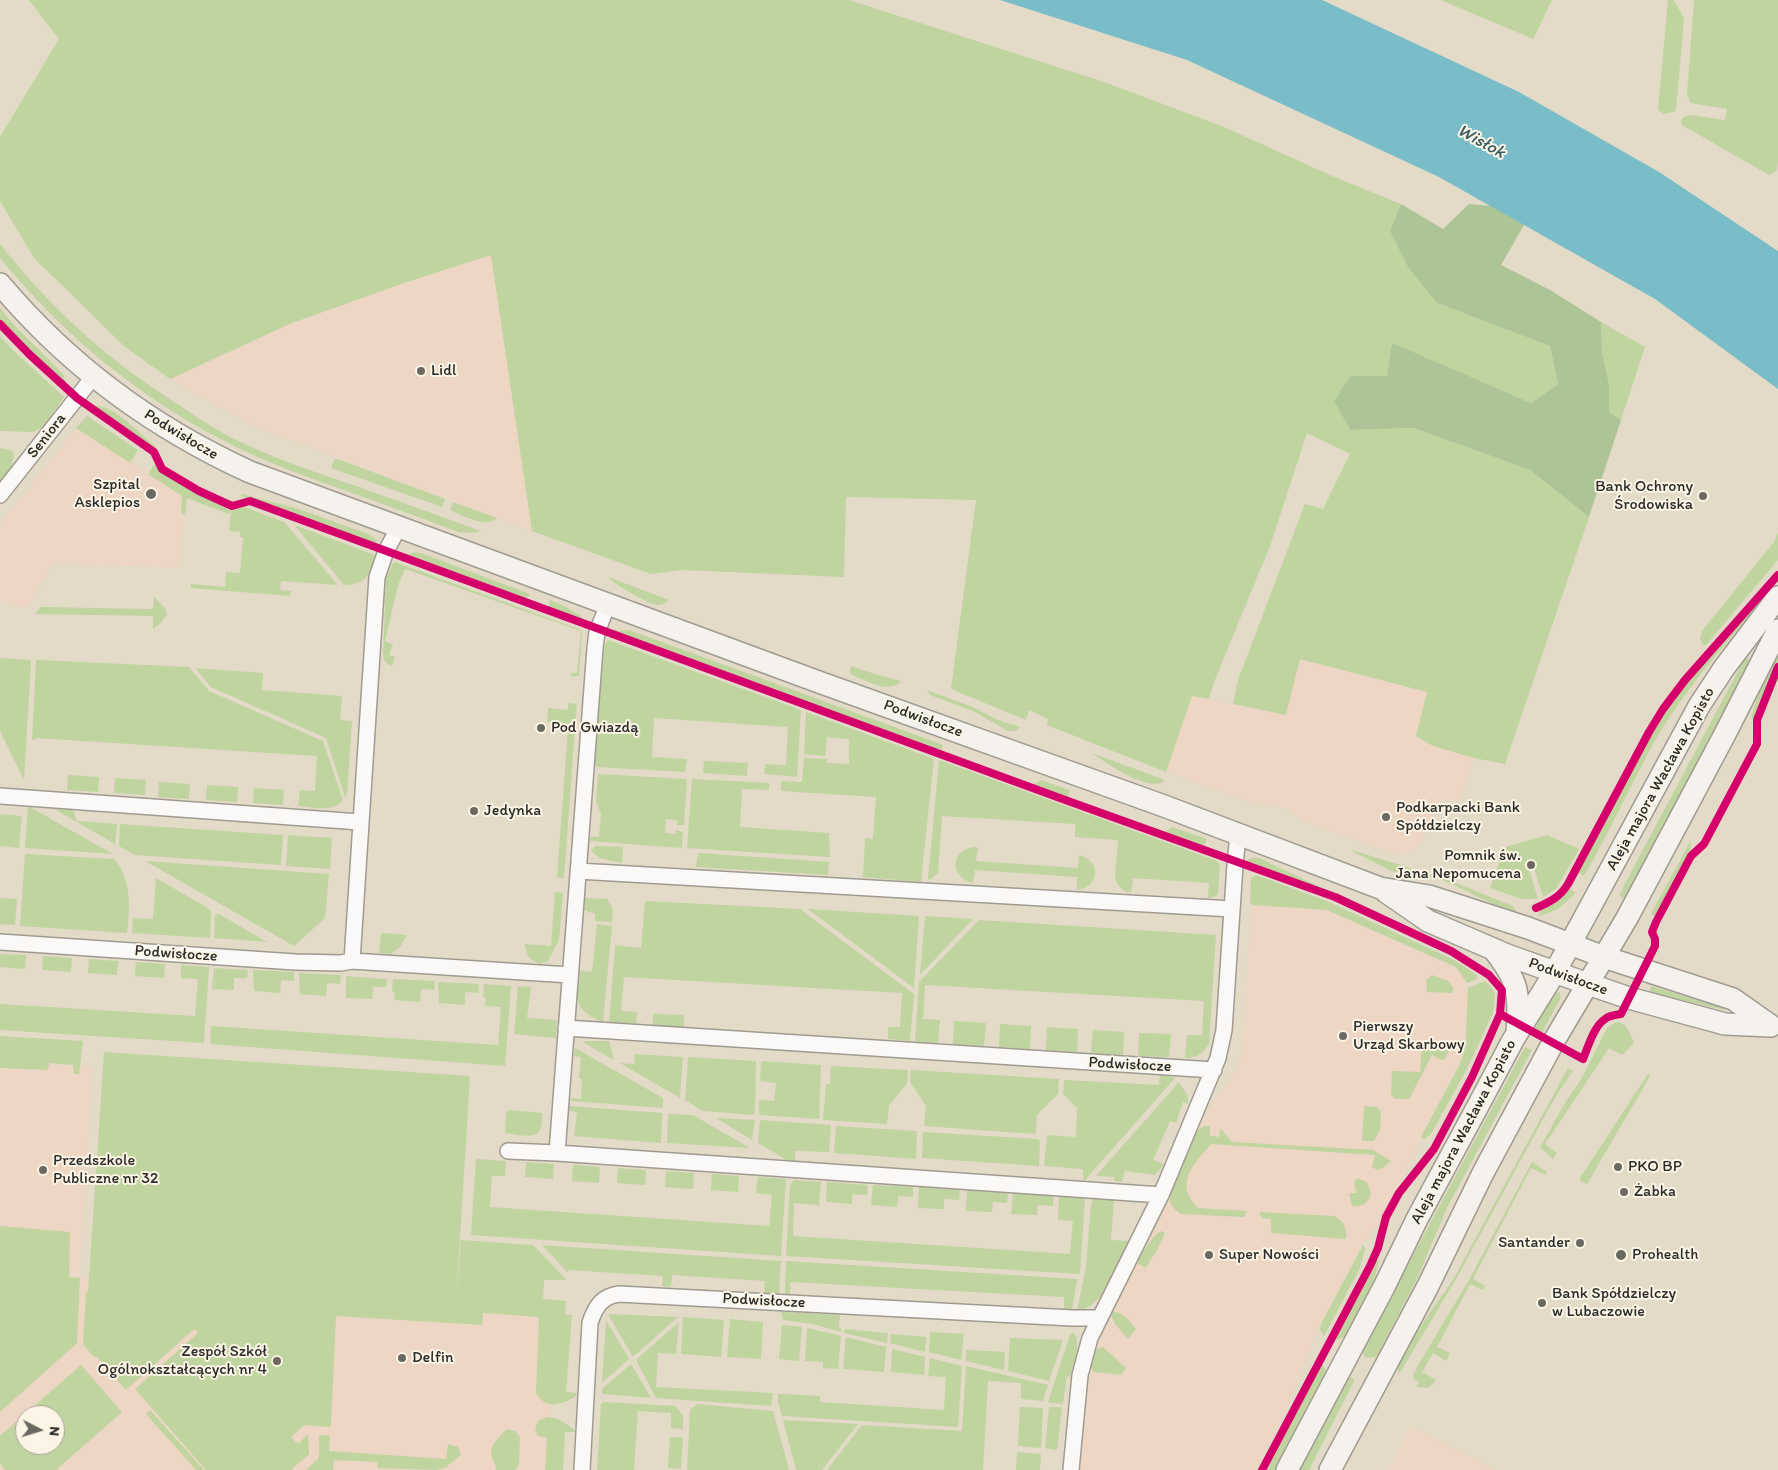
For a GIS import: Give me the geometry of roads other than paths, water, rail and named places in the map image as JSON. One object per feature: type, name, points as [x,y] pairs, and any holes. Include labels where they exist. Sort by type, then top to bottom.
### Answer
[{"type":"street","name":"Podwisłocze","points":[[0,284],[18,306],[53,340],[94,376],[147,415],[179,436],[222,459],[284,486],[1238,834],[1380,888],[1429,896],[1571,943],[1604,957],[1733,999],[1774,1026]]},
{"type":"street","name":"Seniora","points":[[0,496],[94,376]]},
{"type":"street","points":[[352,961],[377,577],[386,551],[399,527]]},
{"type":"street","name":"Aleja majora Wacława Kopisto","points":[[1288,1470],[1417,1220],[1517,1035],[1571,943],[1699,706],[1724,668],[1778,597]]},
{"type":"street","points":[[557,1153],[595,648],[597,632],[608,604]]},
{"type":"street","name":"Aleja majora Wacława Kopisto","points":[[1330,1470],[1428,1286],[1483,1174],[1555,1039],[1627,918],[1707,769],[1778,630]]},
{"type":"street","points":[[0,796],[360,822]]},
{"type":"street","points":[[1071,1470],[1080,1376],[1090,1338],[1161,1195],[1214,1070],[1221,1046],[1224,1030],[1238,834]]},
{"type":"street","points":[[578,871],[1232,909]]},
{"type":"street","name":"Podwisłocze","points":[[1380,888],[1428,920],[1493,949],[1588,984],[1629,998],[1725,1024],[1774,1026]]},
{"type":"street","name":"Podwisłocze","points":[[0,942],[295,962],[352,961],[570,975]]},
{"type":"street","points":[[1493,949],[1510,971],[1517,991],[1519,1004],[1517,1035]]},
{"type":"street","name":"Podwisłocze","points":[[566,1028],[1214,1070]]},
{"type":"street","points":[[508,1151],[1161,1195]]},
{"type":"street","name":"Podwisłocze","points":[[582,1470],[590,1322],[599,1302],[612,1295],[780,1301],[1100,1318]]},
{"type":"water","name":"Wisłok","points":[[1000,0],[1322,0],[1519,92],[1659,172],[1778,251],[1778,389],[1655,299],[1439,177],[1187,60]]},
{"type":"place","name":"Lidl","points":[[421,371]]},
{"type":"place","name":"Szpital Asklepios","points":[[151,494]]},
{"type":"place","name":"Bank Ochrony Środowiska","points":[[1703,496]]},
{"type":"place","name":"Pod Gwiazdą","points":[[541,728]]},
{"type":"place","name":"Jedynka","points":[[474,811]]},
{"type":"place","name":"Podkarpacki Bank Spółdzielczy","points":[[1386,817]]},
{"type":"place","name":"Pomnik św. Jana Nepomucena","points":[[1531,865]]},
{"type":"place","name":"Pierwszy Urząd Skarbowy","points":[[1343,1036]]},
{"type":"place","name":"PKO BP","points":[[1618,1167]]},
{"type":"place","name":"Przedszkole Publiczne nr 32","points":[[43,1170]]},
{"type":"place","name":"Żabka","points":[[1624,1192]]},
{"type":"place","name":"Santander","points":[[1580,1243]]},
{"type":"place","name":"Super Nowości","points":[[1209,1255]]},
{"type":"place","name":"Prohealth","points":[[1621,1255]]},
{"type":"place","name":"Bank Spółdzielczy w Lubaczowie","points":[[1542,1303]]},
{"type":"place","name":"Delfin","points":[[402,1358]]},
{"type":"place","name":"Zespół Szkół Ogólnokształcących nr 4","points":[[277,1361]]}]
